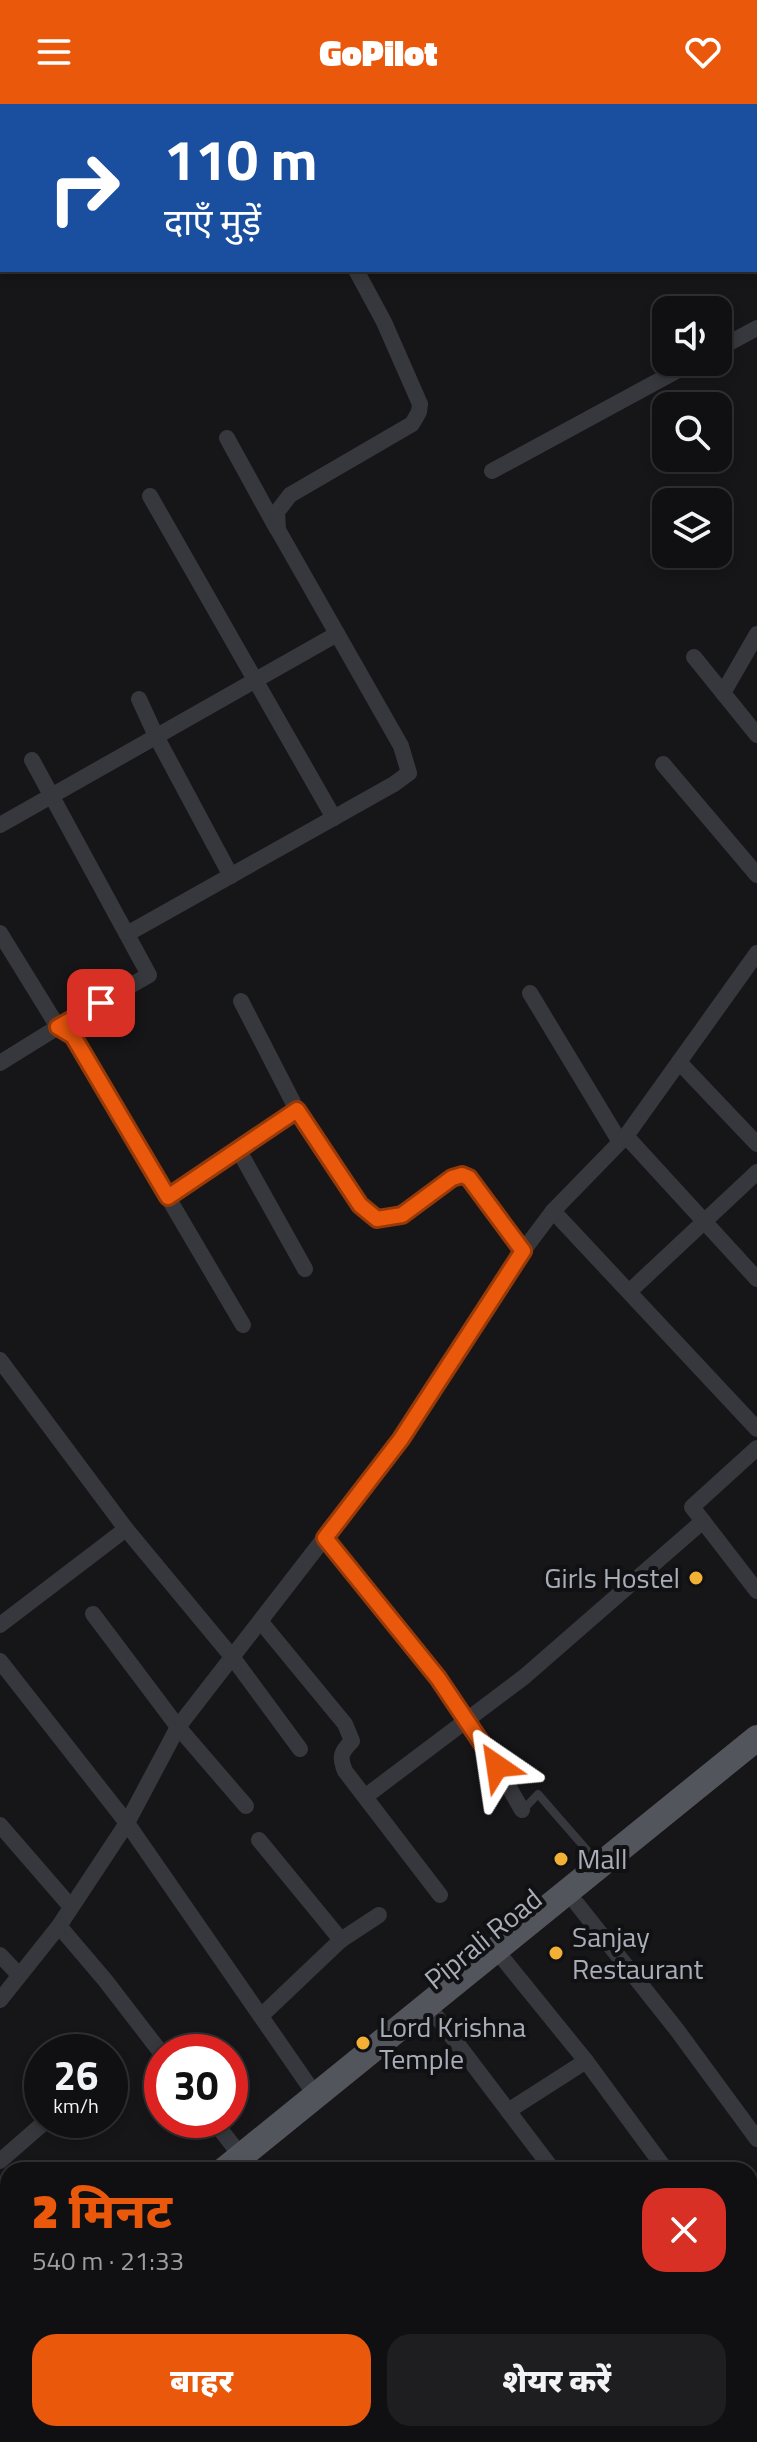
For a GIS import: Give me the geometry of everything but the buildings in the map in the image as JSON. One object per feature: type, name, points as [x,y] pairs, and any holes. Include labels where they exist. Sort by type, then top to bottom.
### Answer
[{"type":"main road","points":[[242,2162],[316,2096],[757,1738]]},
{"type":"main road","name":"Piprali Road","points":[[243,2162],[437,2017],[757,1760]]},
{"type":"street","points":[[278,530],[277,512],[290,495],[412,424],[419,412],[420,404],[358,272]]},
{"type":"street","points":[[732,341],[757,328]]},
{"type":"street","points":[[492,471],[667,376]]},
{"type":"street","points":[[127,934],[409,773],[401,746],[227,438]]},
{"type":"street","points":[[150,496],[334,818]]},
{"type":"street","points":[[0,825],[337,634]]},
{"type":"street","points":[[723,693],[757,634]]},
{"type":"street","points":[[694,657],[757,735]]},
{"type":"street","points":[[139,699],[231,876]]},
{"type":"street","points":[[0,1063],[149,975],[32,760]]},
{"type":"street","points":[[663,764],[757,875]]},
{"type":"street","points":[[0,933],[58,1027],[73,1036],[243,1325]]},
{"type":"street","points":[[0,2000],[59,1926],[127,1823],[178,1727],[401,1439],[523,1251],[553,1211],[623,1139],[757,953]]},
{"type":"street","points":[[530,993],[623,1139],[757,1279]]},
{"type":"street","points":[[241,1001],[297,1110],[360,1205],[377,1219],[402,1215],[452,1178],[462,1175],[469,1178],[523,1251]]},
{"type":"street","points":[[679,1062],[757,1144]]},
{"type":"street","points":[[168,1197],[297,1110]]},
{"type":"street","points":[[238,1149],[305,1269]]},
{"type":"street","points":[[630,1291],[757,1172]]},
{"type":"street","points":[[553,1211],[757,1429]]},
{"type":"street","points":[[0,1360],[126,1529],[233,1658],[300,1749]]},
{"type":"street","points":[[757,1448],[692,1507],[757,1591]]},
{"type":"street","points":[[366,1796],[524,1677],[703,1521]]},
{"type":"street","points":[[0,1625],[126,1529]]},
{"type":"street","points":[[325,1538],[438,1678],[522,1810]]},
{"type":"street","points":[[93,1614],[178,1727],[246,1806]]},
{"type":"street","points":[[261,1622],[345,1724],[352,1741],[342,1751],[340,1759],[345,1771],[440,1895]]},
{"type":"street","points":[[0,1661],[127,1823],[316,2096]]},
{"type":"street","points":[[0,1825],[71,1907]]},
{"type":"street","points":[[259,1840],[341,1940]]},
{"type":"street","points":[[577,1904],[677,2030],[757,2139]]},
{"type":"street","points":[[261,2016],[341,1940],[379,1915]]},
{"type":"street","points":[[59,1926],[146,2034]]},
{"type":"street","points":[[0,1955],[19,1975]]},
{"type":"street","points":[[505,1961],[586,2061],[660,2162]]},
{"type":"street","points":[[437,2017],[547,2162]]},
{"type":"street","points":[[508,2111],[586,2061]]},
{"type":"street","points":[[0,2161],[26,2138]]},
{"type":"street","points":[[223,2138],[237,2162]]},
{"type":"lane","points":[[522,1810],[538,1794],[600,1865]]},
{"type":"place","name":"Girls Hostel","points":[[696,1578]]},
{"type":"place","name":"Mall","points":[[561,1859]]},
{"type":"place","name":"Sanjay Restaurant","points":[[556,1953]]},
{"type":"place","name":"Lord Krishna Temple","points":[[363,2043]]},
{"type":"route","points":[[101,1003],[58,1027],[73,1036],[168,1197],[297,1110],[360,1205],[377,1219],[402,1215],[452,1178],[462,1175],[469,1178],[523,1251],[401,1439],[325,1538],[438,1678],[497,1766]]}]
